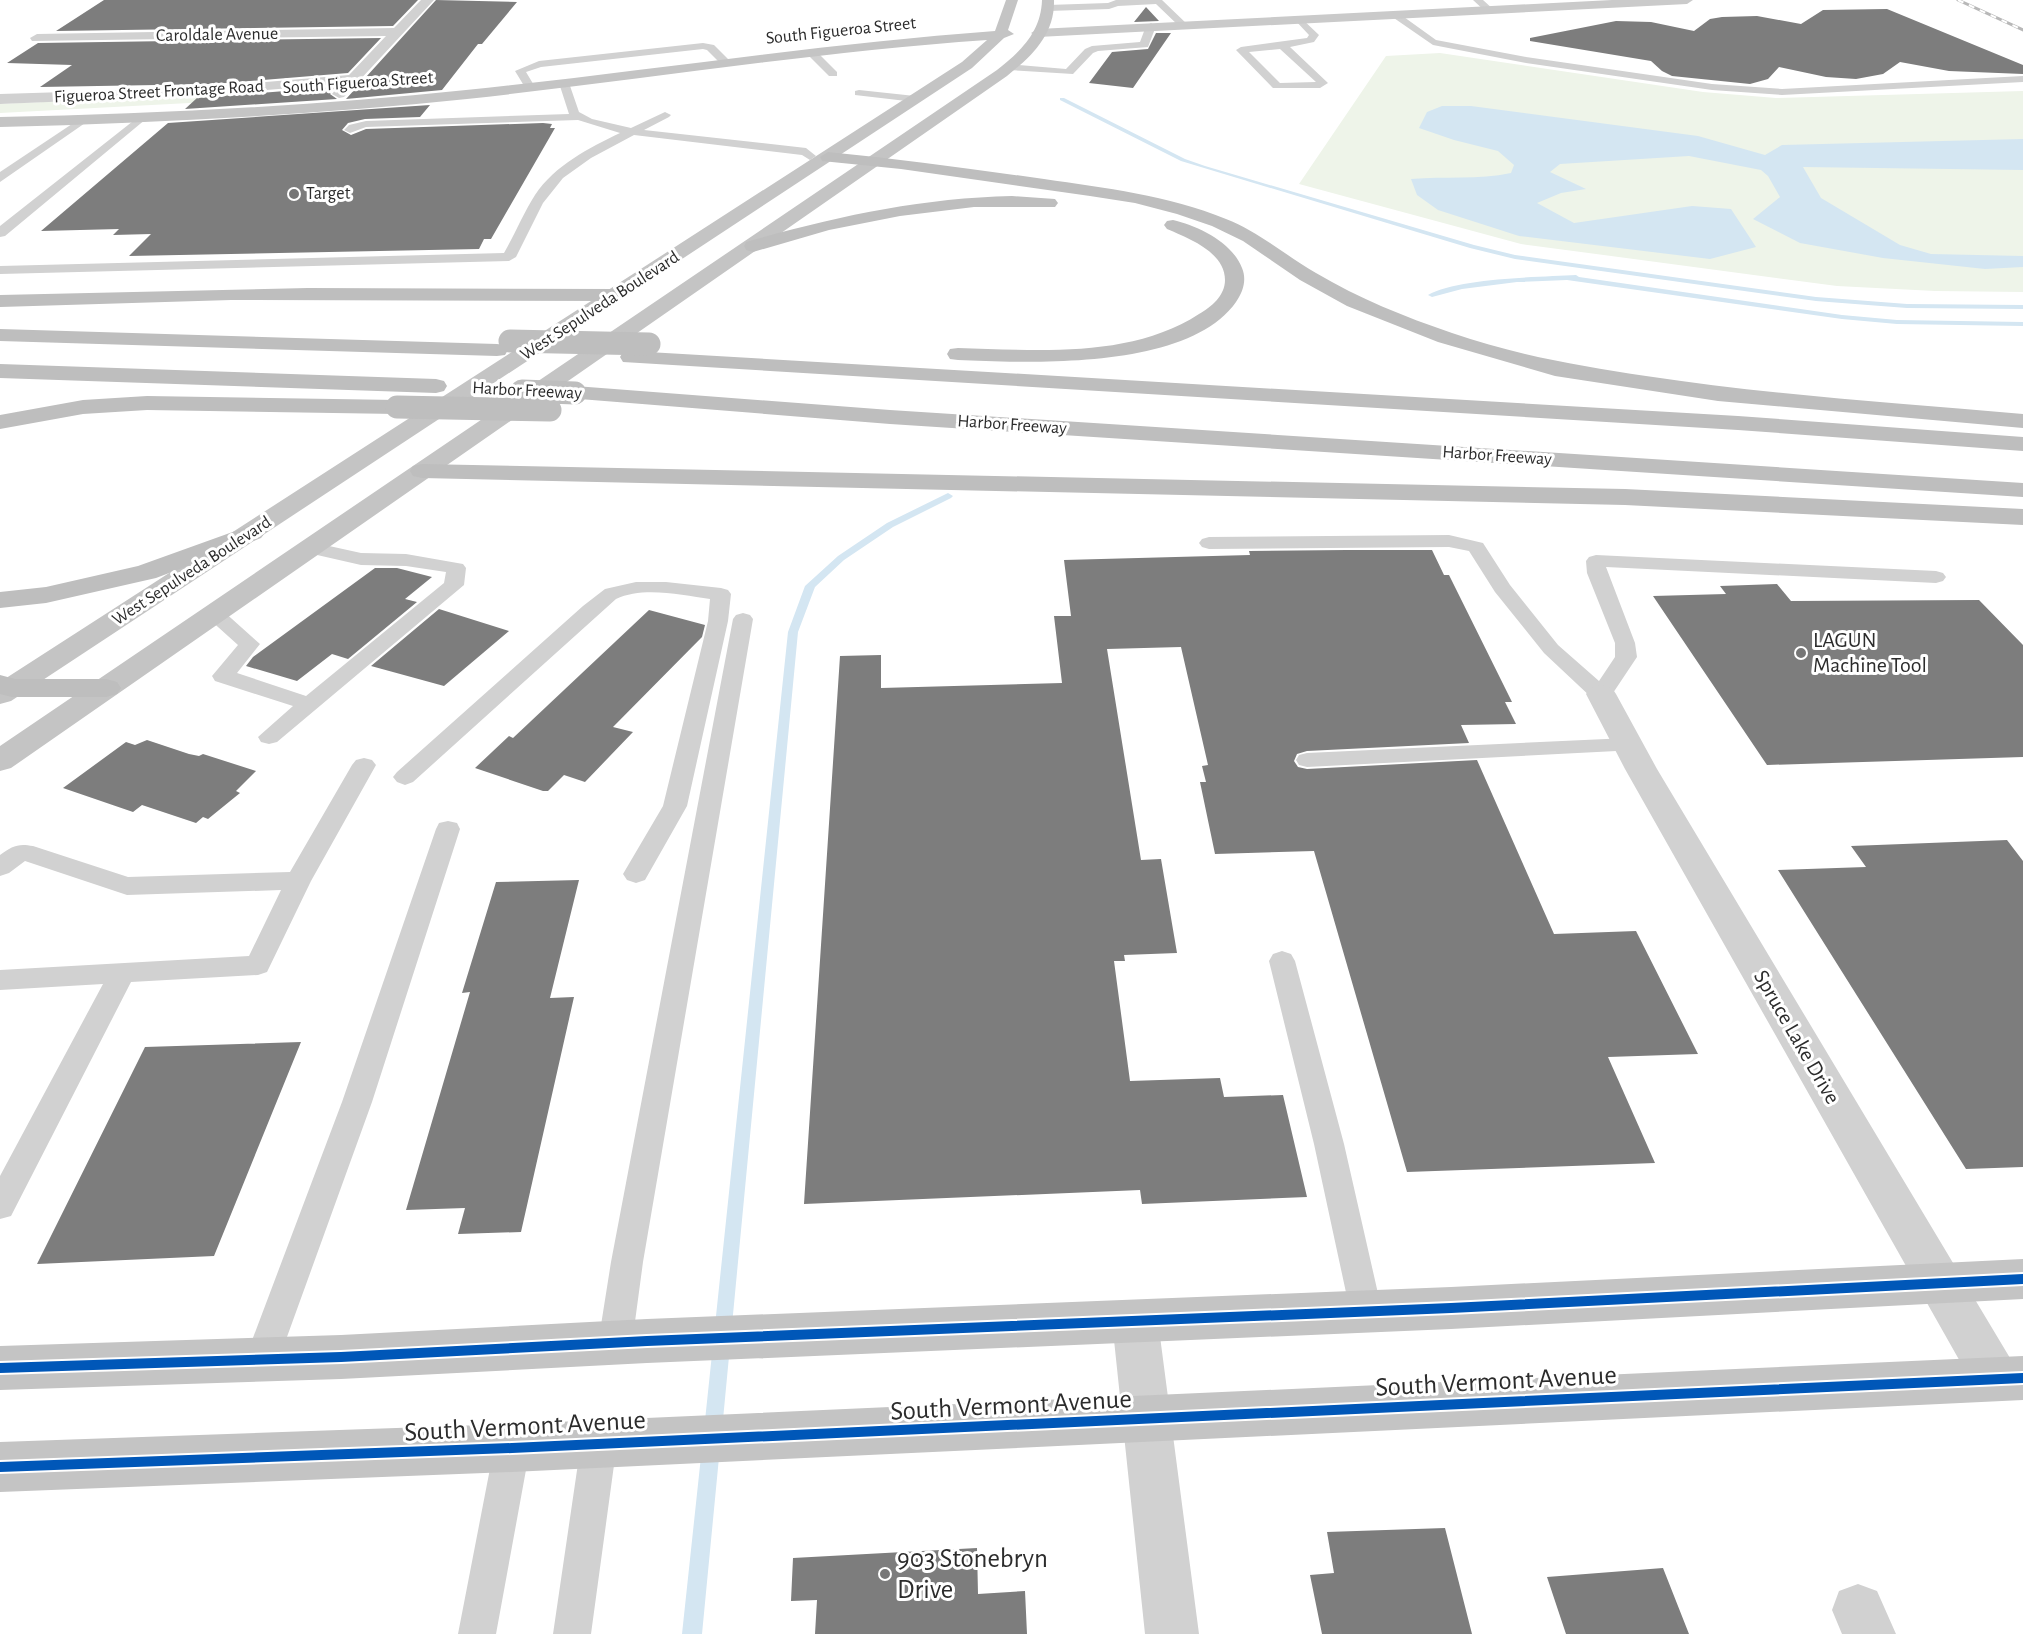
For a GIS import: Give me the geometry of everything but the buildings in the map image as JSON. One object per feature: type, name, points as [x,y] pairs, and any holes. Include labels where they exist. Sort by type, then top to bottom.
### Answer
[{"type":"highway","points":[[819,156],[901,164],[1090,191],[1135,198],[1183,210],[1218,222],[1250,237],[1307,276],[1354,302],[1445,338],[1555,369],[1634,383],[1718,394],[2023,421]]},
{"type":"highway","points":[[753,246],[826,225],[890,212],[951,204],[1045,202],[1089,206],[1157,219],[1191,232],[1214,245],[1229,261],[1233,270],[1235,280],[1224,306],[1193,327],[1148,343],[1105,351],[1030,356],[935,353]]},
{"type":"highway","points":[[0,301],[102,296],[321,293],[616,296]]},
{"type":"highway","name":"Harbor Freeway","points":[[0,335],[640,350],[2023,444]]},
{"type":"highway","points":[[640,350],[875,351]]},
{"type":"highway","name":"Harbor Freeway","points":[[0,371],[575,393],[890,417],[2023,490]]},
{"type":"highway","points":[[0,422],[82,407],[147,404],[890,417]]},
{"type":"highway","points":[[422,471],[1625,497],[2023,517]]},
{"type":"highway","points":[[0,600],[45,595],[146,572],[252,532]]},
{"type":"highway","points":[[4,689],[106,688]]},
{"type":"main road","name":"West Sepulveda Boulevard","points":[[4,689],[252,532],[616,296],[819,156],[915,99],[956,59],[1000,35],[1012,0]]},
{"type":"main road","name":"South Figueroa Street","points":[[0,122],[142,117],[328,105],[530,87],[1000,35],[1687,0]]},
{"type":"main road","name":"West Sepulveda Boulevard","points":[[0,761],[753,246],[1008,67],[1030,46],[1047,19],[1048,4]]},
{"type":"main road","points":[[860,49],[928,50],[956,59]]},
{"type":"main road","points":[[0,1368],[262,1359],[1366,1311],[2023,1279]]},
{"type":"main road","name":"South Vermont Avenue","points":[[0,1467],[775,1437],[2009,1378]]},
{"type":"street","points":[[328,105],[428,0]]},
{"type":"street","name":"Caroldale Avenue","points":[[37,38],[397,32]]},
{"type":"street","name":"Figueroa Street Frontage Road","points":[[0,99],[195,92],[353,79]]},
{"type":"street","name":"Spruce Lake Drive","points":[[1601,694],[1628,745],[1940,1283],[2009,1378]]},
{"type":"street","points":[[1135,1321],[1172,1634]]},
{"type":"lane","points":[[1478,0],[1489,10]]},
{"type":"lane","points":[[1048,4],[1109,6],[1116,3],[1158,1],[1183,25]]},
{"type":"lane","points":[[1394,14],[1433,42],[1526,60],[1712,87],[1782,92],[2023,79]]},
{"type":"lane","points":[[1282,46],[1323,83],[1320,85],[1277,86],[1241,50],[1282,46],[1311,40],[1314,35],[1299,19]]},
{"type":"lane","points":[[1008,67],[1069,72],[1089,51],[1096,48],[1144,45],[1151,26]]},
{"type":"lane","points":[[530,87],[520,71],[539,64],[703,46],[710,47],[727,64]]},
{"type":"lane","points":[[813,54],[834,74]]},
{"type":"lane","points":[[564,83],[574,113],[585,122],[635,132],[772,150],[774,154],[797,158],[819,156]]},
{"type":"lane","points":[[859,93],[915,99]]},
{"type":"lane","points":[[0,270],[509,257],[545,190],[557,177],[573,164],[665,115]]},
{"type":"lane","points":[[0,233],[142,117]]},
{"type":"lane","points":[[350,130],[366,124],[578,117]]},
{"type":"lane","points":[[0,178],[84,119]]},
{"type":"lane","points":[[1209,543],[1449,541],[1476,547],[1502,588],[1551,649],[1601,694],[1626,657],[1625,643],[1597,573],[1596,561],[1936,577]]},
{"type":"lane","points":[[269,737],[454,585],[456,568],[406,560],[361,559],[311,548]]},
{"type":"lane","points":[[405,777],[590,610],[613,592],[633,588],[676,588],[721,594],[718,621],[675,807],[636,874]]},
{"type":"lane","points":[[214,614],[250,644],[223,676],[309,704]]},
{"type":"lane","points":[[631,1342],[627,1262],[743,619]]},
{"type":"lane","points":[[1307,760],[1628,745]]},
{"type":"lane","points":[[5,987],[123,972],[258,965],[298,881],[364,765]]},
{"type":"lane","points":[[262,1359],[357,1102],[448,829]]},
{"type":"lane","points":[[0,867],[21,852],[127,886],[298,881]]},
{"type":"lane","points":[[1282,960],[1329,1144],[1366,1311]]},
{"type":"lane","points":[[0,1206],[123,972]]},
{"type":"lane","points":[[572,1634],[617,1443]]},
{"type":"lane","points":[[477,1634],[512,1448]]},
{"type":"shaded area","points":[[1440,53],[1703,92],[1776,98],[2023,91],[2023,292],[1935,291],[1837,286],[1521,244],[1299,184],[1386,56]]},
{"type":"shaded area","points":[[268,92],[265,99],[0,113],[0,104]]},
{"type":"water","points":[[1442,106],[1471,106],[1698,136],[1765,155],[1782,145],[2023,139],[2023,170],[1803,167],[1821,198],[1900,245],[1931,254],[2023,256],[2023,267],[1985,269],[1883,258],[1800,243],[1753,219],[1780,197],[1768,176],[1761,170],[1689,156],[1560,164],[1550,172],[1586,189],[1561,193],[1537,203],[1574,223],[1692,206],[1731,209],[1756,247],[1710,259],[1519,236],[1438,210],[1417,195],[1411,179],[1499,175],[1511,173],[1514,165],[1498,151],[1419,128],[1427,112]]},
{"type":"waterway","points":[[1062,99],[1183,160],[1203,167],[1472,247],[1515,257],[1816,299],[1907,306],[2023,307]]},
{"type":"waterway","points":[[1432,295],[1462,287],[1517,280],[1576,277]]},
{"type":"waterway","points":[[1569,278],[1842,317],[1897,322],[2023,324]]},
{"type":"waterway","points":[[713,1430],[793,632],[810,586],[841,558],[890,525],[948,496]]},
{"type":"waterway","points":[[692,1634],[711,1447]]},
{"type":"railway","points":[[1958,0],[2023,30]]},
{"type":"cycle path","points":[[0,1368],[341,1357],[647,1341],[1451,1308],[2023,1279]]},
{"type":"cycle path","points":[[0,1467],[512,1448],[2023,1378]]},
{"type":"place","name":"Target","points":[[294,194]]},
{"type":"place","name":"LAGUN Machine Tool","points":[[1801,653]]},
{"type":"place","name":"903 Stonebryn Drive","points":[[885,1574]]}]
